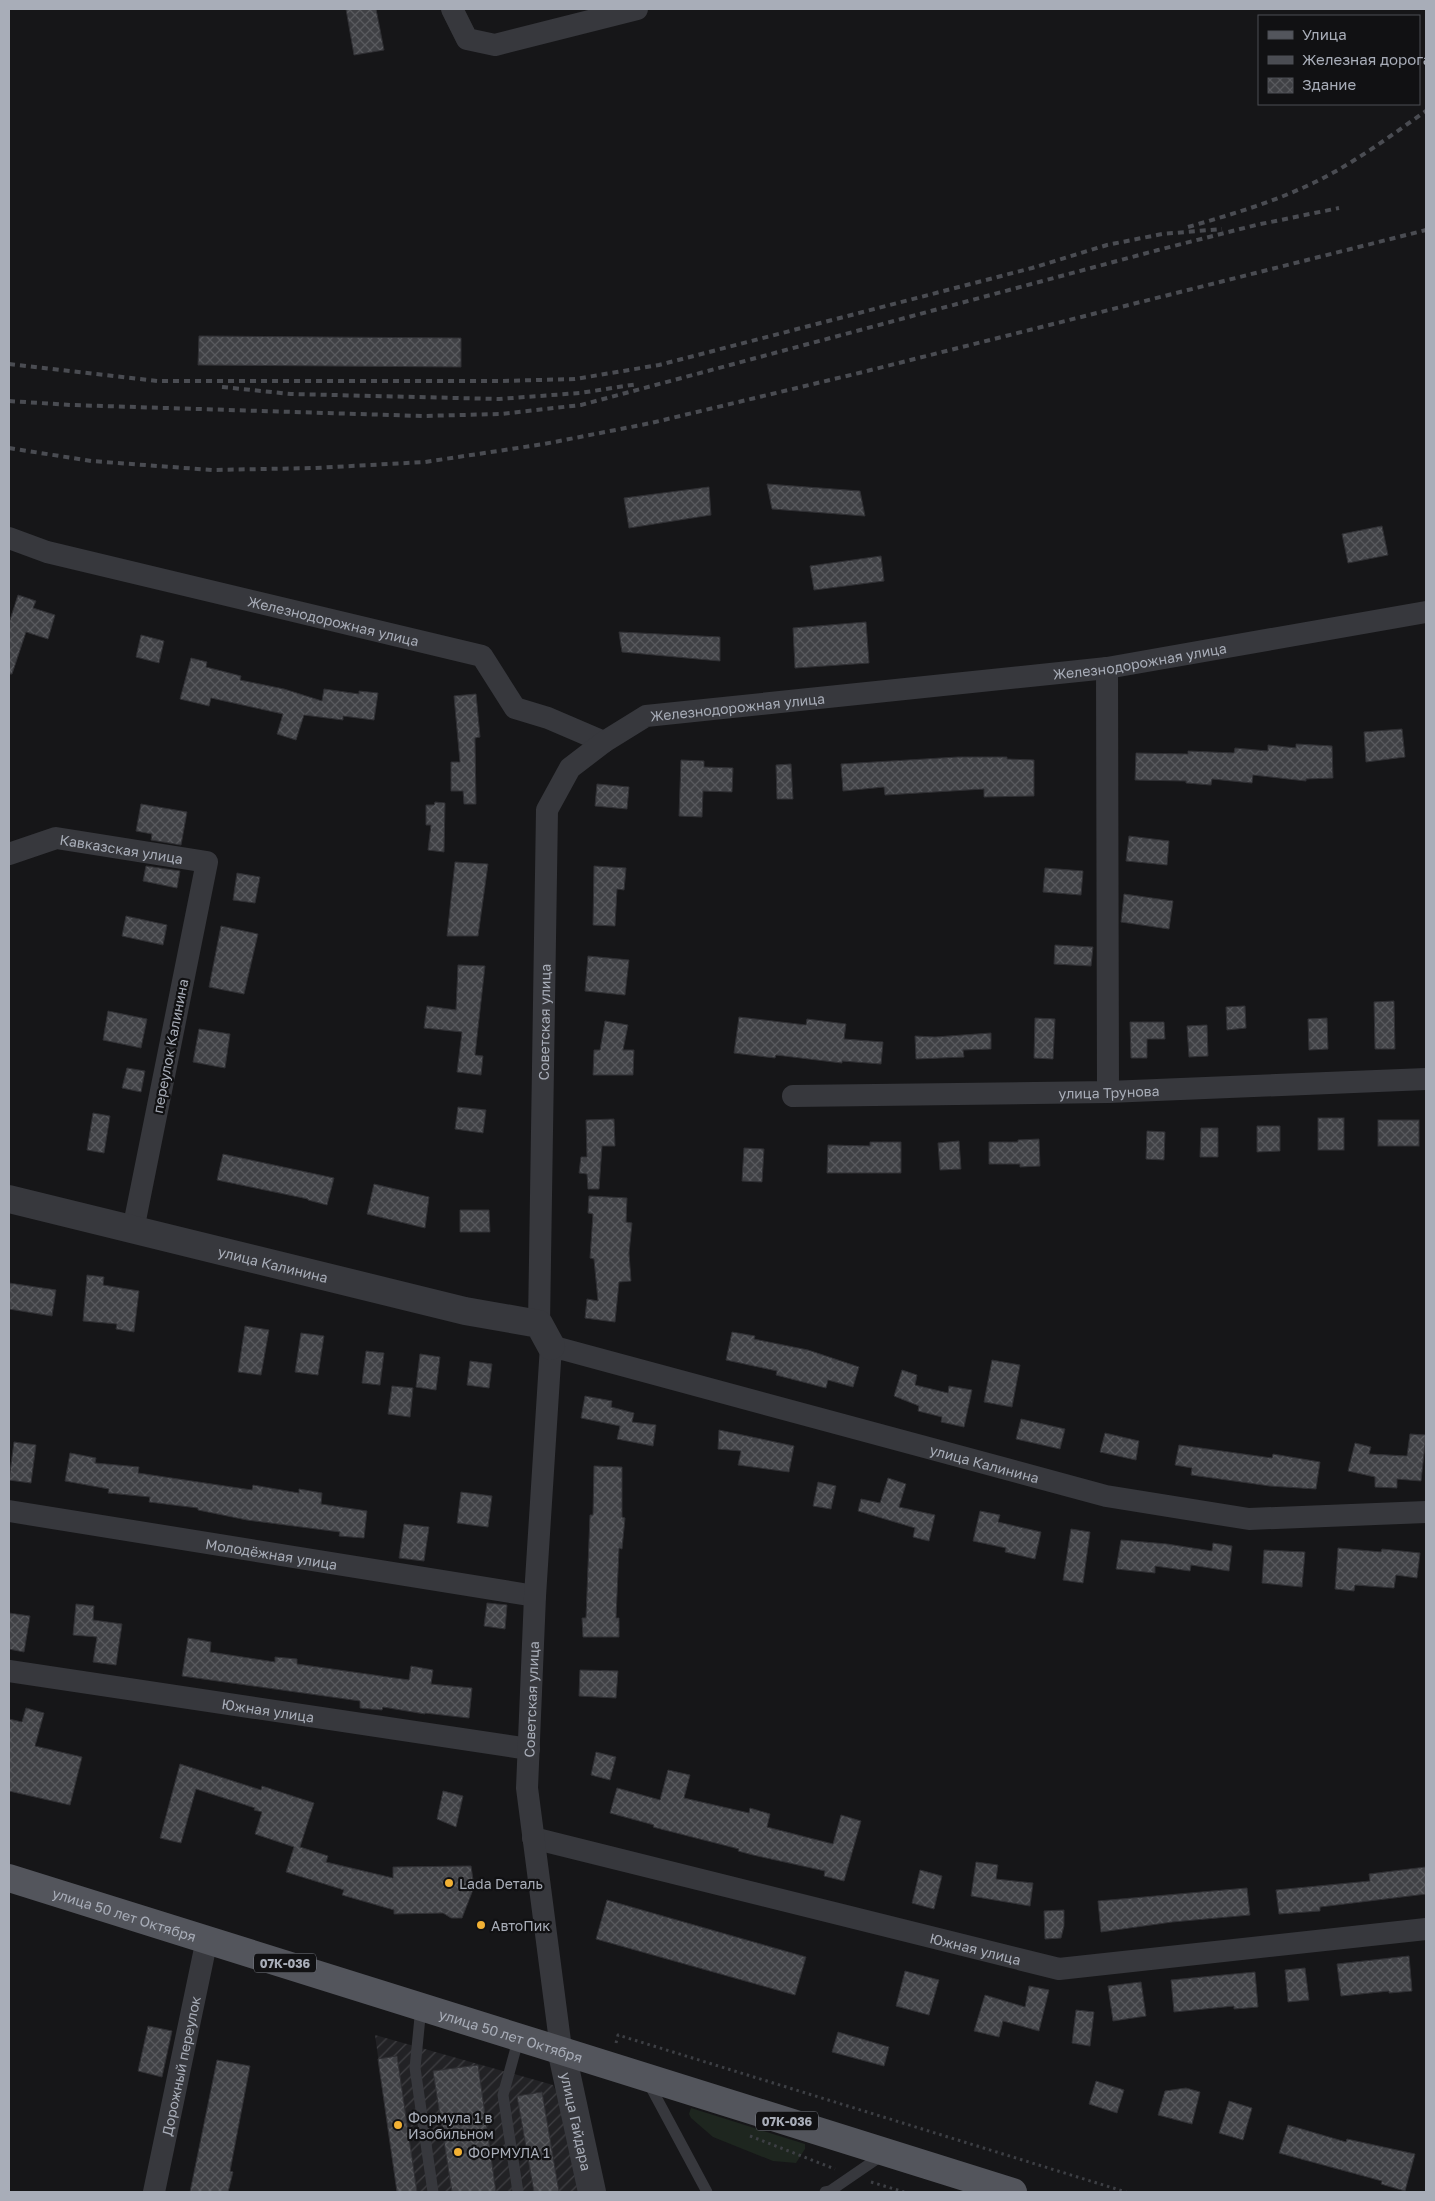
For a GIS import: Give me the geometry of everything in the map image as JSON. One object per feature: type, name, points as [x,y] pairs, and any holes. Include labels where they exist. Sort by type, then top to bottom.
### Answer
[{"type":"main road","name":"улица 50 лет Октября","points":[[9,1878],[561,2049],[1013,2192]]},
{"type":"street","points":[[452,9],[467,39],[495,45],[637,9]]},
{"type":"street","name":"Железнодорожная улица","points":[[9,538],[47,552],[482,656],[515,708],[548,718],[604,742],[646,716],[1107,668],[1426,612]]},
{"type":"street","points":[[1107,668],[1108,1092]]},
{"type":"street","name":"Советская улица","points":[[561,2049],[527,1788],[545,1335],[547,810],[570,768],[604,742]]},
{"type":"street","name":"Кавказская улица","points":[[9,854],[56,838],[207,862]]},
{"type":"street","name":"переулок Калинина","points":[[133,1230],[207,862]]},
{"type":"street","name":"улица Трунова","points":[[793,1096],[1108,1092],[1426,1079]]},
{"type":"street","name":"улица Калинина","points":[[9,1199],[465,1310],[545,1335],[1106,1496],[1249,1519],[1426,1512]]},
{"type":"street","name":"Молодёжная улица","points":[[9,1512],[535,1596]]},
{"type":"street","name":"Южная улица","points":[[9,1671],[529,1749]]},
{"type":"street","name":"Южная улица","points":[[533,1838],[1059,1970],[1426,1929]]},
{"type":"street","name":"Дорожный переулок","points":[[154,2192],[207,1939]]},
{"type":"street","name":"улица Гайдара","points":[[561,2049],[592,2192]]},
{"type":"lane","points":[[421,2006],[415,2068],[433,2192]]},
{"type":"lane","points":[[518,2192],[504,2095],[519,2036]]},
{"type":"lane","points":[[645,2076],[707,2192]]},
{"type":"lane","points":[[825,2192],[830,2191],[885,2152]]},
{"type":"shaded area","points":[[375,2035],[553,2085],[559,2097],[582,2192],[397,2192]]},
{"type":"shaded area","points":[[691,2108],[805,2144],[805,2149],[796,2163],[773,2161],[713,2137],[691,2118],[689,2114]]},
{"type":"building","points":[[346,9],[376,9],[384,50],[354,55]]},
{"type":"building","points":[[199,336],[461,338],[461,367],[198,365]]},
{"type":"building","points":[[767,484],[860,491],[865,516],[772,509]]},
{"type":"building","points":[[709,487],[711,515],[629,528],[624,498]]},
{"type":"building","points":[[1382,526],[1388,555],[1348,563],[1342,534]]},
{"type":"building","points":[[881,556],[884,581],[814,590],[810,566]]},
{"type":"building","points":[[18,595],[36,601],[33,608],[55,615],[48,639],[26,632],[12,674],[9,674],[9,623]]},
{"type":"building","points":[[866,622],[869,663],[795,668],[793,628]]},
{"type":"building","points":[[619,632],[720,637],[720,661],[622,652]]},
{"type":"building","points":[[141,635],[164,641],[159,663],[136,657]]},
{"type":"building","points":[[191,658],[207,662],[206,667],[241,676],[240,680],[284,689],[322,701],[324,689],[359,694],[359,691],[378,693],[374,720],[343,716],[343,720],[304,715],[296,740],[277,734],[283,714],[211,698],[209,706],[180,699]]},
{"type":"building","points":[[476,694],[480,737],[475,738],[476,804],[464,804],[463,791],[451,791],[451,762],[460,762],[454,696]]},
{"type":"building","points":[[1402,729],[1405,757],[1366,762],[1364,732]]},
{"type":"building","points":[[1296,744],[1332,746],[1333,778],[1306,779],[1306,781],[1253,775],[1252,783],[1212,779],[1211,785],[1186,783],[1186,781],[1135,780],[1136,753],[1188,754],[1188,751],[1234,753],[1235,748],[1268,751],[1268,745],[1296,748]]},
{"type":"building","points":[[958,757],[1007,757],[1007,759],[1034,760],[1034,796],[984,797],[984,789],[885,795],[884,787],[843,791],[841,764]]},
{"type":"building","points":[[681,760],[704,761],[704,767],[733,768],[732,792],[703,791],[702,817],[679,816]]},
{"type":"building","points":[[791,764],[793,799],[777,799],[776,765]]},
{"type":"building","points":[[597,784],[629,787],[627,809],[595,806]]},
{"type":"building","points":[[435,802],[445,803],[444,852],[428,850],[431,825],[426,825],[426,805],[434,805]]},
{"type":"building","points":[[141,804],[187,812],[181,845],[151,840],[152,834],[136,831]]},
{"type":"building","points":[[1129,836],[1169,841],[1167,865],[1126,861]]},
{"type":"building","points":[[455,862],[488,864],[478,936],[447,936]]},
{"type":"building","points":[[146,866],[180,871],[177,888],[143,881]]},
{"type":"building","points":[[594,866],[626,868],[624,890],[617,889],[615,926],[593,925]]},
{"type":"building","points":[[1045,868],[1083,871],[1081,895],[1043,892]]},
{"type":"building","points":[[237,873],[260,877],[255,903],[233,900]]},
{"type":"building","points":[[1124,894],[1173,901],[1169,929],[1121,922]]},
{"type":"building","points":[[126,916],[167,925],[163,945],[122,936]]},
{"type":"building","points":[[221,926],[258,934],[244,994],[209,987]]},
{"type":"building","points":[[1055,945],[1093,947],[1091,966],[1054,964]]},
{"type":"building","points":[[588,956],[629,960],[625,995],[585,991]]},
{"type":"building","points":[[458,965],[485,966],[475,1055],[483,1056],[481,1075],[457,1072],[462,1032],[424,1028],[427,1006],[456,1010]]},
{"type":"building","points":[[1394,1001],[1395,1049],[1375,1049],[1374,1002]]},
{"type":"building","points":[[1245,1006],[1246,1028],[1227,1030],[1226,1007]]},
{"type":"building","points":[[108,1011],[147,1019],[141,1048],[103,1040]]},
{"type":"building","points":[[739,1017],[806,1025],[807,1019],[846,1024],[844,1039],[883,1042],[881,1064],[842,1061],[842,1063],[776,1055],[775,1058],[734,1053]]},
{"type":"building","points":[[1035,1018],[1055,1019],[1053,1059],[1034,1058]]},
{"type":"building","points":[[1327,1018],[1328,1049],[1309,1050],[1308,1019]]},
{"type":"building","points":[[605,1021],[628,1025],[623,1050],[634,1050],[633,1075],[593,1075],[594,1050],[600,1050]]},
{"type":"building","points":[[1130,1022],[1164,1022],[1165,1039],[1147,1039],[1147,1058],[1131,1058]]},
{"type":"building","points":[[1207,1025],[1208,1056],[1189,1057],[1187,1026]]},
{"type":"building","points":[[199,1029],[230,1034],[225,1068],[193,1062]]},
{"type":"building","points":[[991,1033],[991,1049],[963,1050],[964,1057],[916,1059],[915,1036],[935,1037]]},
{"type":"building","points":[[127,1068],[145,1071],[141,1092],[122,1088]]},
{"type":"building","points":[[458,1107],[486,1110],[483,1133],[455,1129]]},
{"type":"building","points":[[93,1113],[110,1116],[104,1153],[87,1150]]},
{"type":"building","points":[[1318,1118],[1344,1118],[1344,1150],[1318,1150]]},
{"type":"building","points":[[614,1119],[615,1146],[602,1146],[599,1189],[588,1189],[587,1174],[579,1173],[581,1157],[587,1157],[586,1120]]},
{"type":"building","points":[[1378,1120],[1419,1120],[1419,1146],[1378,1146]]},
{"type":"building","points":[[1257,1126],[1280,1126],[1280,1151],[1257,1152]]},
{"type":"building","points":[[1201,1128],[1218,1128],[1218,1157],[1200,1157]]},
{"type":"building","points":[[1147,1131],[1165,1132],[1164,1160],[1146,1159]]},
{"type":"building","points":[[1039,1139],[1040,1166],[1020,1167],[1020,1164],[989,1164],[989,1142],[1018,1142],[1018,1140]]},
{"type":"building","points":[[959,1141],[961,1169],[940,1170],[938,1143]]},
{"type":"building","points":[[870,1142],[901,1142],[901,1173],[827,1173],[828,1145],[870,1146]]},
{"type":"building","points":[[744,1148],[764,1149],[762,1182],[742,1181]]},
{"type":"building","points":[[223,1154],[334,1178],[327,1205],[308,1199],[217,1180]]},
{"type":"building","points":[[374,1184],[429,1197],[425,1228],[367,1214]]},
{"type":"building","points":[[589,1196],[627,1198],[626,1222],[632,1223],[629,1253],[631,1281],[619,1282],[615,1322],[585,1318],[587,1299],[598,1301],[594,1259],[590,1258],[593,1214],[588,1213]]},
{"type":"building","points":[[460,1210],[489,1210],[490,1232],[460,1232]]},
{"type":"building","points":[[87,1275],[104,1277],[103,1285],[139,1291],[134,1332],[116,1329],[117,1324],[83,1321]]},
{"type":"building","points":[[9,1283],[56,1290],[52,1316],[9,1309]]},
{"type":"building","points":[[245,1326],[269,1330],[261,1375],[238,1372]]},
{"type":"building","points":[[732,1332],[755,1336],[754,1339],[808,1350],[859,1367],[853,1387],[828,1380],[826,1388],[776,1375],[777,1371],[726,1360]]},
{"type":"building","points":[[301,1333],[324,1336],[318,1375],[295,1372]]},
{"type":"building","points":[[366,1351],[384,1353],[380,1385],[362,1383]]},
{"type":"building","points":[[420,1354],[440,1357],[436,1390],[416,1387]]},
{"type":"building","points":[[992,1360],[1020,1365],[1012,1407],[984,1402]]},
{"type":"building","points":[[470,1361],[492,1364],[489,1388],[467,1385]]},
{"type":"building","points":[[902,1370],[917,1375],[915,1385],[948,1393],[949,1386],[972,1390],[964,1427],[941,1422],[942,1417],[918,1411],[919,1406],[894,1396]]},
{"type":"building","points":[[392,1386],[413,1388],[410,1417],[388,1414]]},
{"type":"building","points":[[585,1396],[612,1401],[611,1407],[634,1413],[632,1422],[656,1425],[653,1446],[617,1439],[620,1426],[581,1418]]},
{"type":"building","points":[[1021,1419],[1065,1429],[1060,1449],[1016,1439]]},
{"type":"building","points":[[719,1430],[794,1446],[789,1472],[738,1465],[741,1451],[718,1449]]},
{"type":"building","points":[[1105,1433],[1139,1441],[1136,1460],[1100,1452]]},
{"type":"building","points":[[1410,1434],[1426,1435],[1421,1481],[1397,1479],[1397,1488],[1375,1487],[1375,1477],[1348,1471],[1355,1443],[1371,1447],[1369,1454],[1407,1456]]},
{"type":"building","points":[[14,1442],[36,1445],[31,1483],[9,1480]]},
{"type":"building","points":[[1179,1445],[1272,1458],[1273,1454],[1320,1462],[1316,1489],[1270,1486],[1191,1475],[1192,1468],[1175,1465]]},
{"type":"building","points":[[70,1453],[96,1458],[95,1463],[139,1467],[138,1473],[252,1490],[253,1485],[299,1493],[299,1489],[322,1493],[321,1504],[367,1511],[364,1538],[339,1536],[340,1532],[247,1520],[198,1510],[198,1508],[149,1502],[150,1497],[108,1493],[109,1489],[65,1481]]},
{"type":"building","points":[[594,1466],[622,1467],[622,1517],[625,1518],[622,1549],[619,1548],[616,1618],[619,1618],[619,1637],[583,1637],[582,1618],[586,1618],[590,1515],[593,1515]]},
{"type":"building","points":[[888,1478],[906,1484],[899,1507],[935,1515],[929,1541],[913,1537],[915,1528],[858,1511],[861,1499],[880,1503]]},
{"type":"building","points":[[818,1482],[836,1486],[831,1509],[813,1506]]},
{"type":"building","points":[[461,1492],[492,1496],[488,1527],[457,1523]]},
{"type":"building","points":[[980,1511],[1000,1515],[998,1522],[1041,1532],[1035,1559],[1005,1552],[1006,1548],[973,1541]]},
{"type":"building","points":[[404,1524],[429,1527],[424,1561],[399,1558]]},
{"type":"building","points":[[1071,1529],[1090,1532],[1083,1583],[1063,1580]]},
{"type":"building","points":[[1121,1540],[1167,1544],[1212,1551],[1213,1543],[1232,1546],[1229,1571],[1191,1565],[1190,1571],[1155,1566],[1155,1573],[1116,1569]]},
{"type":"building","points":[[1338,1548],[1381,1552],[1382,1549],[1420,1553],[1417,1578],[1396,1575],[1394,1588],[1355,1585],[1354,1591],[1335,1589]]},
{"type":"building","points":[[1264,1550],[1305,1552],[1302,1587],[1262,1583]]},
{"type":"building","points":[[487,1603],[507,1605],[505,1629],[484,1626]]},
{"type":"building","points":[[76,1604],[94,1606],[93,1620],[122,1624],[116,1665],[93,1662],[97,1637],[73,1635]]},
{"type":"building","points":[[9,1613],[30,1616],[24,1652],[9,1649]]},
{"type":"building","points":[[188,1638],[211,1642],[210,1652],[275,1662],[275,1657],[297,1659],[297,1664],[409,1680],[411,1666],[433,1670],[431,1684],[472,1688],[469,1718],[425,1714],[383,1707],[382,1710],[360,1708],[360,1701],[182,1676]]},
{"type":"building","points":[[580,1670],[618,1671],[616,1698],[579,1696]]},
{"type":"building","points":[[26,1708],[44,1713],[35,1746],[82,1757],[70,1805],[9,1791],[9,1719],[22,1722]]},
{"type":"building","points":[[596,1752],[616,1757],[610,1780],[591,1775]]},
{"type":"building","points":[[180,1764],[261,1790],[262,1786],[314,1803],[300,1847],[328,1856],[326,1862],[393,1878],[393,1867],[471,1866],[474,1887],[462,1918],[451,1918],[443,1913],[394,1914],[394,1910],[342,1895],[344,1890],[286,1872],[294,1847],[255,1834],[262,1812],[196,1789],[181,1843],[160,1838]]},
{"type":"building","points":[[668,1770],[690,1775],[684,1798],[749,1813],[750,1808],[770,1814],[767,1827],[833,1844],[841,1815],[861,1821],[844,1881],[824,1876],[825,1871],[738,1851],[739,1849],[653,1827],[654,1825],[610,1813],[617,1788],[660,1800]]},
{"type":"building","points":[[443,1791],[463,1796],[456,1827],[437,1819]]},
{"type":"building","points":[[976,1862],[998,1865],[996,1879],[1033,1883],[1030,1906],[971,1896]]},
{"type":"building","points":[[1426,1867],[1426,1894],[1320,1907],[1320,1911],[1279,1914],[1276,1890],[1370,1881],[1369,1874]]},
{"type":"building","points":[[920,1870],[942,1876],[934,1909],[912,1903]]},
{"type":"building","points":[[1247,1888],[1250,1915],[1172,1922],[1101,1932],[1098,1901]]},
{"type":"building","points":[[607,1900],[806,1957],[795,1995],[596,1939]]},
{"type":"building","points":[[1064,1910],[1064,1926],[1061,1938],[1045,1939],[1044,1911]]},
{"type":"building","points":[[1409,1956],[1412,1991],[1389,1993],[1389,1991],[1341,1996],[1337,1964]]},
{"type":"building","points":[[1305,1968],[1309,2000],[1288,2002],[1285,1970]]},
{"type":"building","points":[[905,1971],[939,1980],[929,2015],[896,2006]]},
{"type":"building","points":[[1255,1972],[1258,2007],[1234,2009],[1234,2006],[1174,2012],[1171,1980]]},
{"type":"building","points":[[1141,1982],[1146,2016],[1113,2021],[1108,1986]]},
{"type":"building","points":[[1029,1986],[1049,1990],[1039,2031],[1003,2021],[999,2037],[974,2031],[985,1995],[1025,2007]]},
{"type":"building","points":[[1076,2010],[1094,2012],[1090,2046],[1072,2043]]},
{"type":"building","points":[[148,2026],[172,2031],[162,2077],[138,2071]]},
{"type":"building","points":[[838,2032],[889,2047],[884,2066],[832,2052]]},
{"type":"building","name":"Формула 1 в Изобильном","points":[[397,2056],[417,2192],[397,2192],[378,2059]]},
{"type":"building","points":[[217,2060],[250,2066],[230,2171],[233,2172],[228,2192],[190,2192]]},
{"type":"building","points":[[478,2065],[496,2192],[452,2192],[433,2071]]},
{"type":"building","points":[[1096,2081],[1124,2090],[1117,2113],[1089,2104]]},
{"type":"building","points":[[1186,2088],[1200,2092],[1192,2124],[1158,2115],[1165,2091]]},
{"type":"building","points":[[542,2092],[559,2192],[534,2192],[517,2096]]},
{"type":"building","points":[[1229,2101],[1252,2108],[1243,2140],[1219,2133]]},
{"type":"building","points":[[1288,2125],[1346,2142],[1347,2139],[1415,2154],[1405,2191],[1381,2184],[1382,2181],[1279,2153]]},
{"type":"railway","points":[[1188,227],[1259,205],[1317,181],[1365,153],[1426,111]]},
{"type":"railway","points":[[9,401],[71,405],[422,416],[501,414],[581,405],[1158,250],[1256,225],[1339,208]]},
{"type":"railway","points":[[9,364],[158,381],[502,381],[575,379],[659,365],[1032,268],[1107,245],[1162,234],[1222,229]]},
{"type":"railway","points":[[9,448],[91,461],[212,470],[315,468],[425,462],[544,444],[651,423],[859,373],[1426,230]]},
{"type":"railway","points":[[222,387],[291,394],[499,399],[580,393],[638,384]]},
{"type":"place","name":"Lada Dеталь","points":[[449,1883]]},
{"type":"place","name":"АвтоПик","points":[[481,1925]]},
{"type":"place","name":"Формула 1 в Изобильном","points":[[398,2125]]},
{"type":"place","name":"ФОРМУЛА 1","points":[[458,2152]]}]
